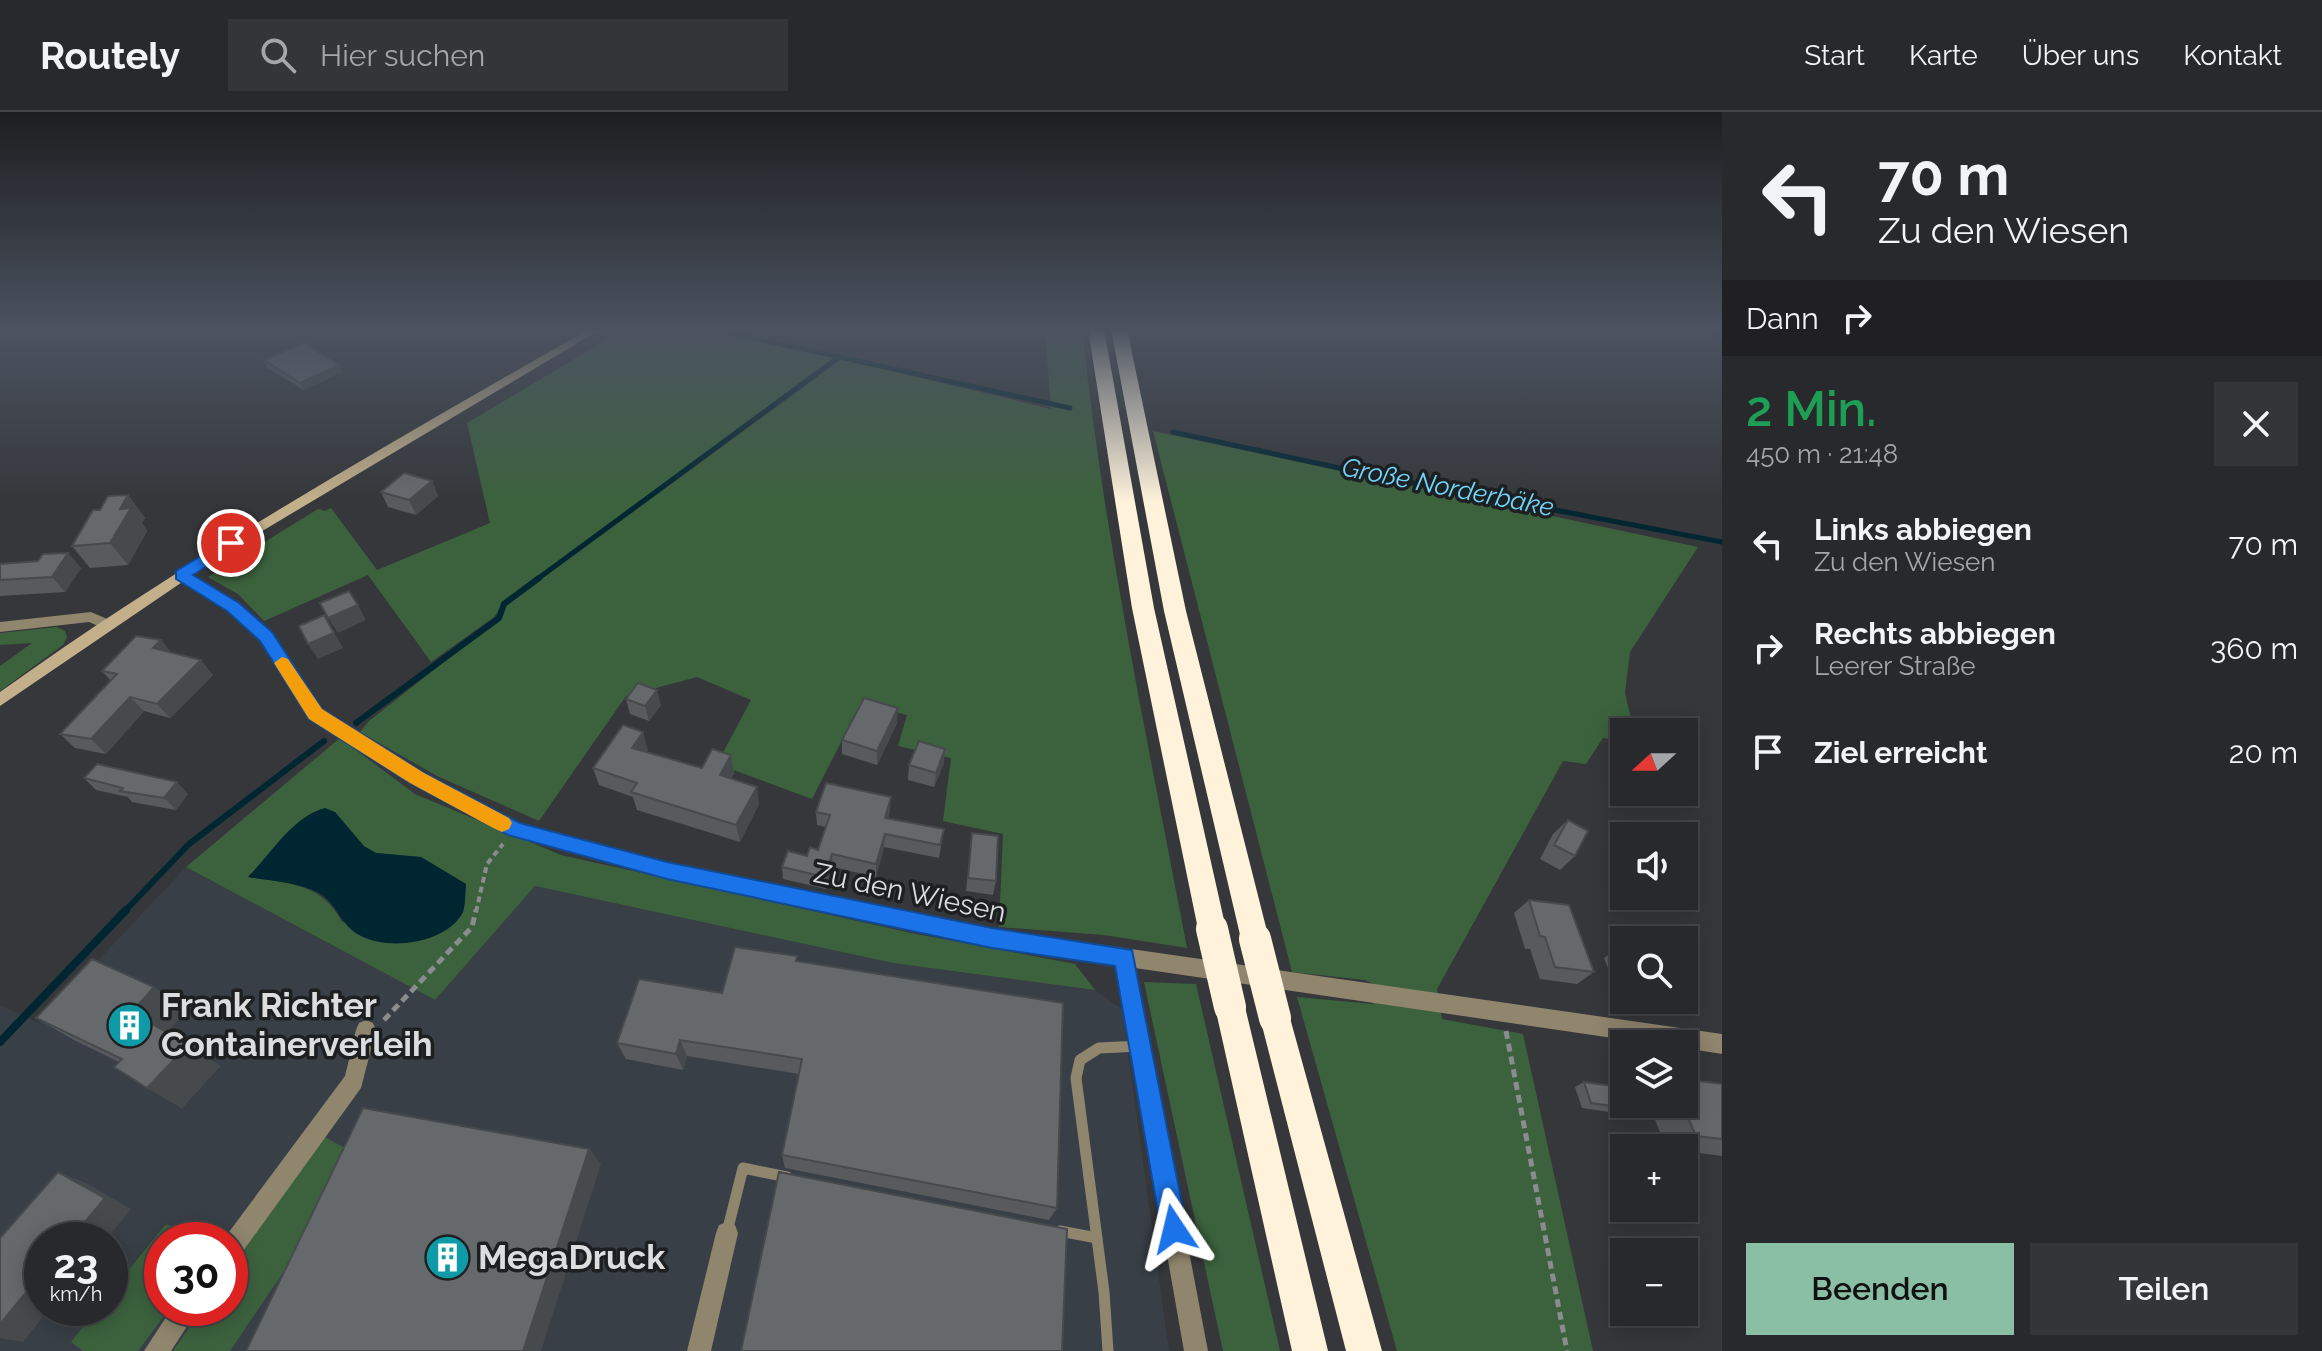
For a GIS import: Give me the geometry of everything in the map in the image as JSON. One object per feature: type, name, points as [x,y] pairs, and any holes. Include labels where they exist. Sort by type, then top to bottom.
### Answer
[{"type":"highway","points":[[1106,387],[1143,608],[1212,929],[1310,1351]]},
{"type":"highway","points":[[1130,387],[1175,611],[1275,1018],[1364,1351]]},
{"type":"main road","points":[[0,700],[181,575],[317,491],[496,387]]},
{"type":"street","name":"Zu den Wiesen","points":[[181,575],[233,607],[266,637],[316,714],[417,778],[515,830],[667,871],[992,938],[1722,1044]]},
{"type":"street","points":[[0,627],[91,617],[107,625]]},
{"type":"street","points":[[1124,958],[1196,1351]]},
{"type":"street","points":[[248,1225],[354,1081],[366,1030]]},
{"type":"street","points":[[699,1351],[727,1233]]},
{"type":"street","points":[[156,1351],[174,1326]]},
{"type":"lane","points":[[1108,1351],[1076,1078],[1080,1060],[1099,1048],[1141,1046]]},
{"type":"lane","points":[[727,1233],[743,1168],[796,1179]]},
{"type":"lane","points":[[1052,1229],[1097,1238]]},
{"type":"path","points":[[366,1030],[391,1016],[472,927],[487,864],[515,830]]},
{"type":"path","points":[[1503,1013],[1567,1351]]},
{"type":"shaded area","points":[[186,867],[435,1000],[535,886],[893,963],[1095,990],[1122,1009],[1169,1351],[0,1351],[0,1005],[39,1023]]},
{"type":"green space","points":[[528,387],[795,387],[506,600],[494,617],[431,662],[368,575],[264,621],[238,594],[208,577],[318,509],[325,511],[331,508],[377,570],[490,523],[467,423]]},
{"type":"green space","points":[[804,387],[958,387],[1051,409],[1049,387],[1089,387],[1102,485],[1142,717],[1187,948],[1104,935],[999,927],[1003,834],[943,821],[951,758],[898,746],[907,715],[861,703],[812,799],[717,764],[751,700],[697,677],[626,696],[539,821],[437,776],[360,732],[369,721],[500,618],[506,605]]},
{"type":"green space","points":[[1153,431],[1698,547],[1630,652],[1625,693],[1631,718],[1610,718],[1610,739],[1603,738],[1586,764],[1563,761],[1437,989],[1442,1019],[1523,1034],[1593,1351],[1397,1351],[1297,997],[1373,1004],[1375,985],[1365,980],[1292,972]]},
{"type":"green space","points":[[57,627],[65,631],[67,637],[63,645],[0,691],[0,666],[32,643],[0,645],[0,633]]},
{"type":"green space","points":[[340,738],[415,794],[561,855],[911,933],[1075,964],[1095,990],[893,963],[535,886],[435,1000],[186,867]],"holes":[[[335,812],[364,847],[376,853],[421,857],[466,884],[463,913],[342,922],[334,909],[314,892],[290,884],[248,877],[301,821]]]},
{"type":"green space","points":[[1144,982],[1196,984],[1280,1351],[1223,1351]]},
{"type":"green space","points":[[323,1136],[361,1157],[248,1324],[248,1243]]},
{"type":"green space","points":[[144,1251],[144,1326],[157,1326],[138,1351],[83,1351],[71,1342],[84,1326],[128,1326],[128,1271]]},
{"type":"green space","points":[[190,1326],[247,1326],[230,1351],[173,1351]]},
{"type":"water","points":[[325,808],[335,812],[364,846],[376,853],[421,857],[466,884],[463,911],[454,924],[443,932],[416,942],[373,941],[354,932],[319,893],[293,884],[248,877],[302,819]]},
{"type":"building","points":[[404,473],[432,481],[409,500],[381,492]]},
{"type":"building","points":[[128,495],[120,509],[131,508],[110,543],[72,546],[93,510],[100,510],[108,496]]},
{"type":"building","points":[[68,553],[52,577],[0,580],[0,564],[38,561],[43,554]]},
{"type":"building","points":[[349,591],[358,605],[328,618],[320,603]]},
{"type":"building","points":[[324,615],[334,633],[308,644],[299,626]]},
{"type":"building","points":[[136,636],[161,640],[153,648],[201,660],[157,704],[130,697],[91,739],[60,734],[117,674],[102,671]]},
{"type":"building","points":[[638,683],[657,690],[645,706],[626,699]]},
{"type":"building","points":[[864,698],[898,708],[877,751],[842,740]]},
{"type":"building","points":[[623,725],[643,732],[632,748],[702,768],[712,749],[731,755],[720,775],[757,787],[736,825],[631,792],[637,783],[593,768]]},
{"type":"building","points":[[919,741],[945,749],[936,773],[909,765]]},
{"type":"building","points":[[97,764],[177,782],[164,798],[120,791],[123,788],[84,778]]},
{"type":"building","points":[[826,783],[891,797],[885,818],[944,829],[940,845],[885,834],[876,864],[832,854],[825,877],[782,867],[788,851],[807,856],[810,847],[818,850],[830,815],[816,812]]},
{"type":"building","points":[[1568,820],[1588,831],[1575,856],[1554,845]]},
{"type":"building","points":[[972,833],[998,836],[996,881],[968,878]]},
{"type":"building","points":[[1529,900],[1569,905],[1594,972],[1555,967],[1545,937],[1540,936]]},
{"type":"building","points":[[735,947],[797,956],[796,961],[1063,1003],[1057,1208],[782,1155],[802,1059],[680,1040],[676,1054],[617,1043],[639,979],[722,993]]},
{"type":"building","points":[[92,959],[154,987],[132,1012],[188,1045],[147,1088],[114,1067],[122,1059],[36,1018]]},
{"type":"building","points":[[1698,1081],[1722,1084],[1722,1139],[1695,1134],[1688,1118],[1698,1118]]},
{"type":"building","points":[[1584,1082],[1610,1086],[1610,1106],[1591,1103]]},
{"type":"building","name":"MegaDruck","points":[[363,1108],[589,1149],[523,1351],[246,1351]]},
{"type":"building","points":[[58,1172],[105,1198],[85,1222],[24,1222],[24,1295],[0,1324],[0,1238]]},
{"type":"building","points":[[779,1172],[1067,1229],[1062,1351],[741,1351]]},
{"type":"waterway","points":[[536,580],[798,387]]},
{"type":"waterway","name":"Große Norderbäke","points":[[974,387],[1070,408]]},
{"type":"waterway","name":"Große Norderbäke","points":[[1173,432],[1372,475],[1722,542]]},
{"type":"waterway","points":[[356,723],[499,618],[504,604],[539,578]]},
{"type":"waterway","points":[[124,912],[189,844],[324,741]]},
{"type":"waterway","points":[[0,1042],[126,910]]},
{"type":"slow traffic","points":[[282,663],[316,714],[417,778],[502,823]]},
{"type":"place","name":"Frank Richter Containerverleih","points":[[130,1025]]},
{"type":"place","name":"MegaDruck","points":[[447,1257]]},
{"type":"route","points":[[231,543],[181,575],[233,607],[266,637],[316,714],[417,778],[515,830],[667,871],[992,938],[1124,958],[1174,1229]]}]
